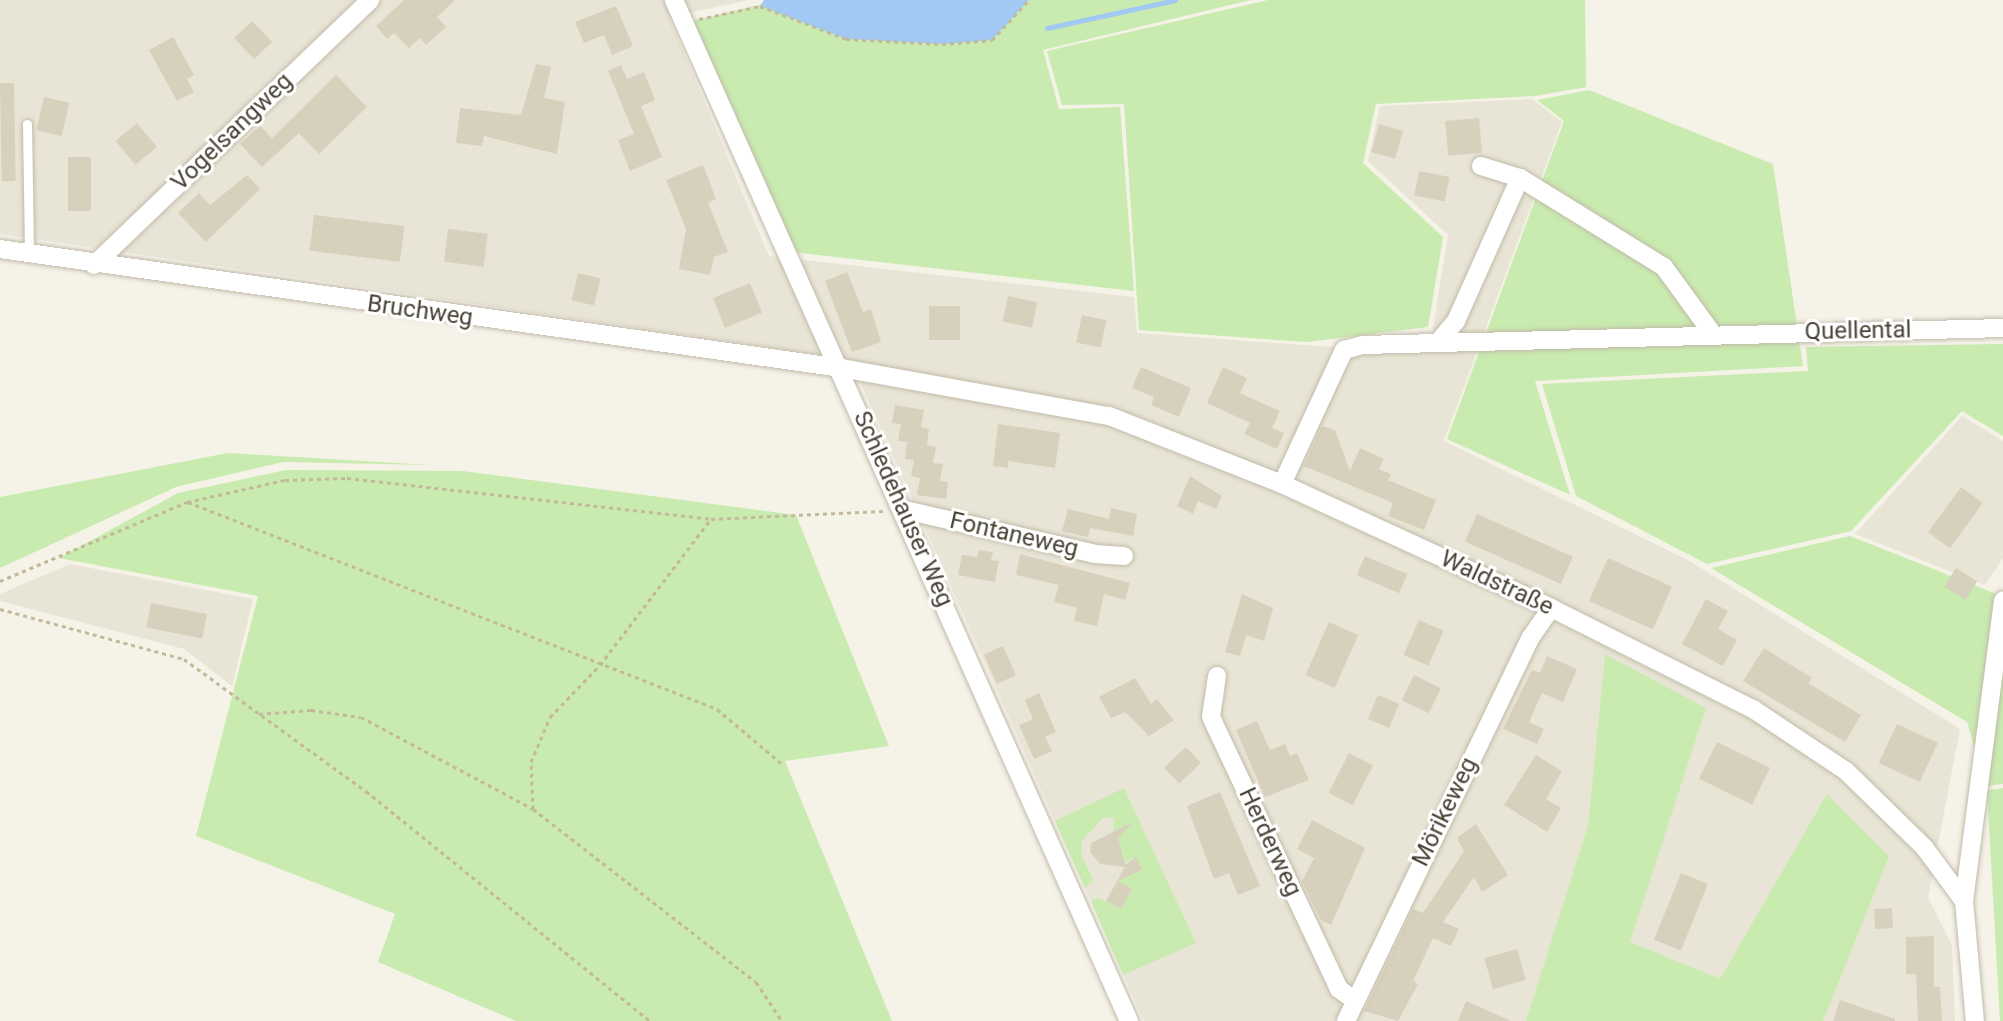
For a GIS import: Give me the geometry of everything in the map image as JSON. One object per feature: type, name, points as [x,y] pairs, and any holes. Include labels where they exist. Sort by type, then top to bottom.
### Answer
[{"type":"street","name":"Vogelsangweg","points":[[94,265],[370,0]]},
{"type":"street","name":"Schledehauser Weg","points":[[674,0],[783,251],[841,368],[1081,897],[1129,1021]]},
{"type":"street","points":[[1481,166],[1520,178],[1664,267],[1712,333]]},
{"type":"street","points":[[1440,340],[1456,321],[1520,178]]},
{"type":"street","name":"Bruchweg","points":[[0,249],[94,265],[841,368]]},
{"type":"street","name":"Quellental","points":[[1282,484],[1344,350],[1440,340],[2003,328]]},
{"type":"street","name":"Waldstraße","points":[[841,368],[1109,416],[1282,484],[1551,608],[1753,709],[1846,771],[1924,847],[1964,901]]},
{"type":"street","name":"Fontaneweg","points":[[905,510],[1095,554],[1124,556]]},
{"type":"street","points":[[1975,1021],[1964,901],[2003,601]]},
{"type":"street","name":"Mörikeweg","points":[[1351,1015],[1531,637],[1551,608]]},
{"type":"street","name":"Herderweg","points":[[1217,676],[1211,717],[1351,1015]]},
{"type":"lane","points":[[27,124],[29,254]]},
{"type":"path","points":[[684,23],[760,6],[846,39],[955,43],[992,40],[1029,0]]},
{"type":"path","points":[[0,581],[187,502],[285,480],[347,478],[711,519],[905,510]]},
{"type":"path","points":[[187,502],[717,709],[781,763]]},
{"type":"path","points":[[533,809],[531,762],[550,717],[600,665],[711,519]]},
{"type":"path","points":[[0,609],[184,659],[366,791],[650,1021]]},
{"type":"path","points":[[259,714],[311,710],[361,717],[533,809],[756,982],[782,1021]]},
{"type":"shaded area","points":[[0,0],[749,0],[669,17],[769,256],[1134,297],[1137,333],[1429,354],[1448,235],[1368,161],[1380,106],[1532,99],[1562,122],[1444,441],[1688,560],[1960,729],[1928,897],[1952,945],[1955,1021],[1144,1021],[850,359],[0,234]]},
{"type":"shaded area","points":[[1962,416],[2003,441],[2003,558],[1985,585],[1855,534]]},
{"type":"shaded area","points":[[70,564],[253,599],[232,686],[184,649],[0,601],[0,594]]},
{"type":"green space","points":[[780,0],[1251,0],[1043,50],[1059,109],[1120,107],[1134,291],[783,251],[684,23]]},
{"type":"green space","points":[[1268,0],[1585,0],[1586,87],[1535,96],[1376,104],[1363,163],[1443,237],[1428,327],[1306,342],[1139,330],[1124,104],[1062,105],[1047,51]]},
{"type":"green space","points":[[1589,90],[1773,164],[1803,366],[1535,381],[1570,495],[1447,439],[1564,121],[1537,100]]},
{"type":"green space","points":[[2003,344],[2003,436],[1962,411],[1851,531],[1707,564],[1576,496],[1542,384],[1808,371],[1806,347]]},
{"type":"green space","points":[[228,453],[431,465],[283,462],[176,487],[0,568],[0,497]]},
{"type":"green space","points":[[286,470],[463,471],[796,515],[889,746],[785,761],[892,1021],[516,1021],[378,962],[395,914],[196,836],[258,596],[59,558],[178,493]]},
{"type":"green space","points":[[1850,536],[1999,595],[2003,590],[2003,784],[1986,786],[1967,722],[1711,568]]},
{"type":"green space","points":[[1605,654],[1706,708],[1630,942],[1720,979],[1827,794],[1889,856],[1823,1021],[1526,1021],[1588,826]]},
{"type":"green space","points":[[1124,788],[1196,943],[1123,975],[1091,901],[1099,898],[1121,909],[1132,889],[1117,881],[1141,870],[1136,857],[1124,863],[1113,835],[1114,818],[1104,817],[1082,841],[1081,854],[1093,880],[1085,888],[1055,821]]},
{"type":"green space","points":[[2003,788],[2003,1021],[2000,1021],[1987,790]]},
{"type":"water","points":[[764,0],[1029,0],[992,40],[942,44],[846,39],[760,6]]},
{"type":"building","points":[[404,0],[455,0],[437,17],[446,27],[426,45],[420,38],[409,48],[394,33],[387,39],[376,26]]},
{"type":"building","points":[[616,6],[633,46],[612,55],[604,35],[584,43],[575,22]]},
{"type":"building","points":[[252,21],[272,42],[254,59],[234,38]]},
{"type":"building","points":[[173,37],[194,75],[187,79],[194,92],[177,101],[149,50]]},
{"type":"building","points":[[536,64],[551,67],[544,98],[565,102],[557,154],[484,136],[482,146],[456,143],[460,108],[521,115]]},
{"type":"building","points":[[621,65],[627,79],[644,72],[655,100],[641,106],[662,157],[630,171],[618,140],[634,134],[608,71]]},
{"type":"building","points":[[336,75],[367,107],[319,154],[299,133],[262,167],[240,144],[260,126],[272,138]]},
{"type":"building","points":[[0,83],[14,83],[16,181],[2,181]]},
{"type":"building","points":[[44,97],[69,103],[62,136],[36,130]]},
{"type":"building","points":[[1479,118],[1482,153],[1448,156],[1445,121]]},
{"type":"building","points":[[137,123],[157,147],[135,165],[116,141]]},
{"type":"building","points":[[1379,124],[1403,131],[1395,159],[1371,152]]},
{"type":"building","points":[[68,157],[91,157],[91,211],[68,211]]},
{"type":"building","points":[[703,165],[716,199],[708,203],[728,252],[714,257],[710,275],[679,269],[686,229],[666,180]]},
{"type":"building","points":[[1419,171],[1449,177],[1445,201],[1414,196]]},
{"type":"building","points":[[247,175],[260,189],[206,242],[178,213],[199,193],[210,205]]},
{"type":"building","points":[[314,215],[404,226],[400,262],[310,251]]},
{"type":"building","points":[[448,229],[488,234],[484,267],[444,262]]},
{"type":"building","points":[[847,272],[863,312],[871,309],[881,342],[852,352],[825,281]]},
{"type":"building","points":[[578,273],[600,278],[594,305],[572,300]]},
{"type":"building","points":[[750,283],[762,313],[725,328],[713,298]]},
{"type":"building","points":[[1008,296],[1037,302],[1032,328],[1003,321]]},
{"type":"building","points":[[929,306],[960,306],[960,340],[929,340]]},
{"type":"building","points":[[1082,315],[1106,320],[1101,348],[1076,342]]},
{"type":"building","points":[[1141,367],[1191,388],[1179,417],[1151,405],[1154,397],[1132,388]]},
{"type":"building","points":[[1223,367],[1247,378],[1240,393],[1280,411],[1272,428],[1284,433],[1277,449],[1244,434],[1250,423],[1207,403]]},
{"type":"building","points":[[895,405],[924,410],[921,427],[929,429],[927,445],[936,447],[933,463],[943,464],[940,481],[948,482],[946,499],[917,495],[920,478],[911,476],[914,460],[905,459],[907,442],[898,441],[901,424],[892,423]]},
{"type":"building","points":[[998,424],[1060,433],[1055,468],[1008,461],[1008,468],[993,466]]},
{"type":"building","points":[[1322,426],[1335,430],[1350,471],[1360,448],[1384,459],[1379,469],[1391,474],[1388,480],[1436,500],[1424,530],[1388,516],[1393,503],[1304,466]]},
{"type":"building","points":[[1190,476],[1222,496],[1216,509],[1198,501],[1193,514],[1177,506]]},
{"type":"building","points":[[1961,487],[1983,503],[1950,548],[1928,532]]},
{"type":"building","points":[[1111,508],[1137,514],[1133,536],[1090,528],[1088,537],[1062,531],[1068,509],[1109,519]]},
{"type":"building","points":[[1477,514],[1573,557],[1561,584],[1465,541]]},
{"type":"building","points":[[979,550],[993,552],[991,560],[999,561],[995,582],[958,575],[962,555],[977,557]]},
{"type":"building","points":[[1020,554],[1130,583],[1125,600],[1104,594],[1097,626],[1074,621],[1077,608],[1054,602],[1059,585],[1016,575]]},
{"type":"building","points":[[1365,556],[1407,574],[1399,593],[1357,575]]},
{"type":"building","points":[[1608,558],[1672,586],[1653,629],[1589,601]]},
{"type":"building","points":[[1956,568],[1977,581],[1966,600],[1944,587]]},
{"type":"building","points":[[1242,594],[1273,608],[1264,641],[1246,635],[1240,656],[1225,652]]},
{"type":"building","points":[[1706,599],[1728,611],[1718,629],[1737,640],[1723,666],[1682,644]]},
{"type":"building","points":[[151,603],[207,614],[202,638],[146,628]]},
{"type":"building","points":[[1419,620],[1444,631],[1428,666],[1404,655]]},
{"type":"building","points":[[1329,622],[1358,635],[1335,688],[1305,675]]},
{"type":"building","points":[[1003,646],[1016,675],[997,684],[984,655]]},
{"type":"building","points":[[1764,648],[1812,678],[1808,683],[1861,715],[1845,742],[1743,681]]},
{"type":"building","points":[[1547,656],[1577,669],[1563,702],[1542,693],[1529,722],[1544,729],[1537,744],[1503,729],[1532,670],[1540,673]]},
{"type":"building","points":[[1414,675],[1441,688],[1429,713],[1402,700]]},
{"type":"building","points":[[1135,678],[1151,704],[1157,699],[1174,720],[1149,736],[1125,712],[1111,718],[1099,697]]},
{"type":"building","points":[[1039,693],[1056,732],[1045,737],[1052,751],[1034,759],[1019,725],[1033,719],[1025,700]]},
{"type":"building","points":[[1378,695],[1399,704],[1389,728],[1368,719]]},
{"type":"building","points":[[1257,721],[1270,750],[1285,744],[1290,756],[1297,753],[1309,780],[1265,797],[1236,730]]},
{"type":"building","points":[[1897,724],[1938,743],[1920,782],[1879,763]]},
{"type":"building","points":[[1717,742],[1770,768],[1752,805],[1699,779]]},
{"type":"building","points":[[1186,747],[1201,763],[1179,784],[1164,767]]},
{"type":"building","points":[[1349,753],[1373,765],[1353,805],[1329,793]]},
{"type":"building","points":[[1536,755],[1562,771],[1546,799],[1561,808],[1547,832],[1504,805]]},
{"type":"building","points":[[1220,792],[1260,886],[1238,895],[1229,873],[1214,879],[1187,806]]},
{"type":"building","points":[[1312,820],[1365,848],[1331,925],[1321,920],[1302,881],[1314,858],[1297,849]]},
{"type":"building","points":[[1133,822],[1118,838],[1125,865],[1136,857],[1142,870],[1118,881],[1132,889],[1121,909],[1106,901],[1125,867],[1100,864],[1090,852],[1091,843]]},
{"type":"building","points":[[1476,824],[1508,875],[1482,892],[1474,877],[1443,922],[1459,929],[1451,946],[1433,938],[1413,981],[1418,984],[1398,1021],[1364,1011],[1413,909],[1423,913],[1464,851],[1457,838]]},
{"type":"building","points":[[1681,873],[1708,884],[1681,951],[1654,940]]},
{"type":"building","points":[[1892,908],[1893,928],[1875,929],[1874,909]]},
{"type":"building","points":[[1934,936],[1934,987],[1940,987],[1942,1021],[1918,1021],[1916,974],[1906,974],[1906,937]]},
{"type":"building","points":[[1517,949],[1526,980],[1493,989],[1484,958]]},
{"type":"building","points":[[1840,1000],[1895,1019],[1895,1021],[1833,1021]]},
{"type":"building","points":[[1466,1001],[1511,1021],[1458,1021]]},
{"type":"waterway","points":[[1047,28],[1175,0]]}]
